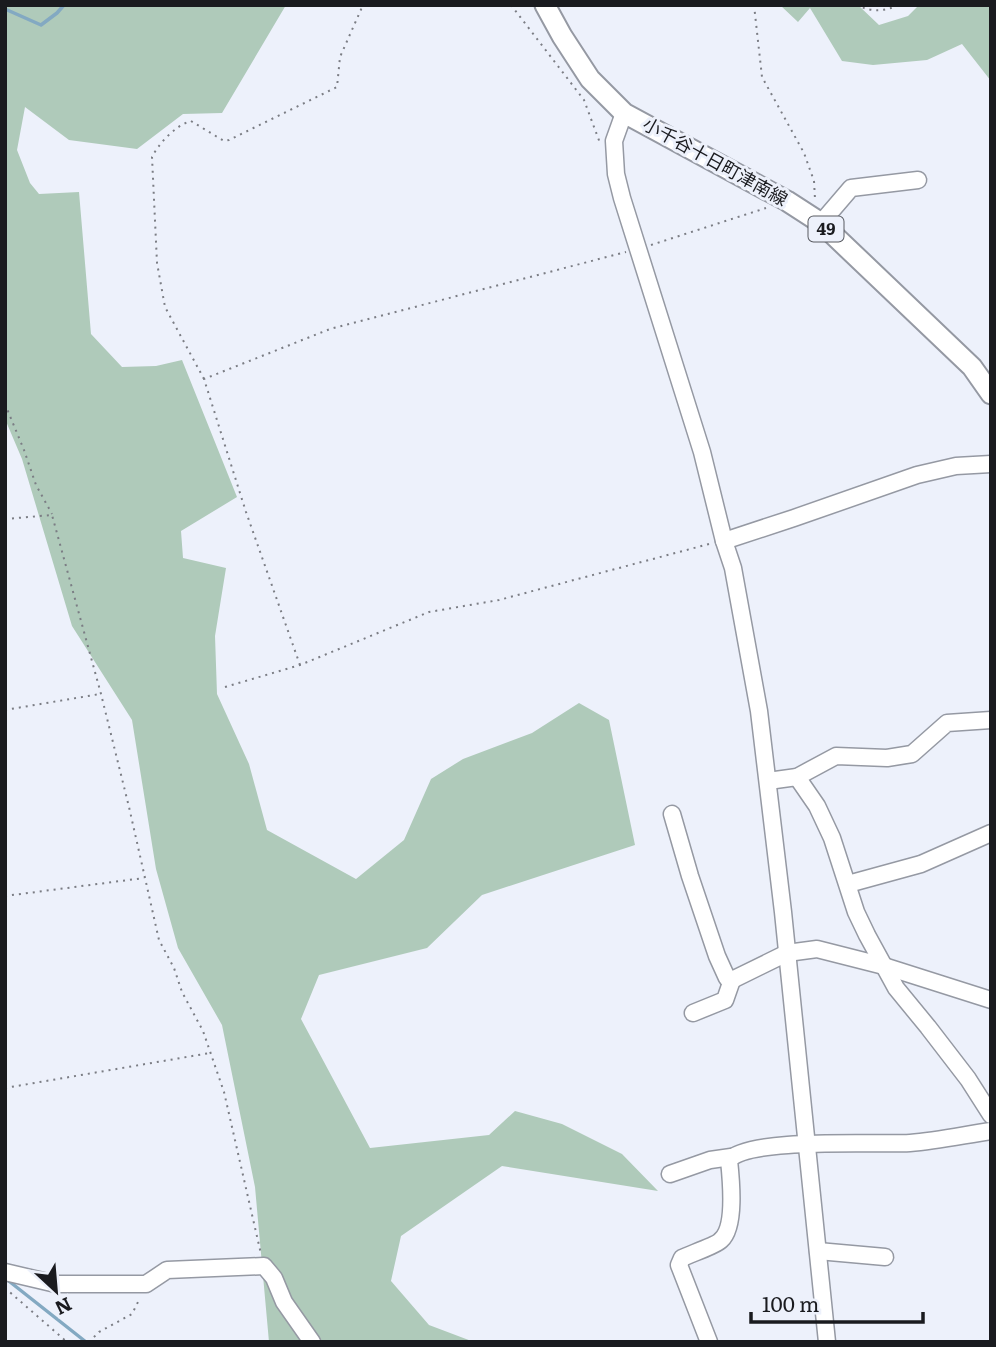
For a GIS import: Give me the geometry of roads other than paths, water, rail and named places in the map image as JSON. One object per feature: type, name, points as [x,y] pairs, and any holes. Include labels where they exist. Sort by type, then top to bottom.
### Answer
[{"type":"main road","name":"小千谷十日町津南線","points":[[545,5],[590,79],[624,113],[787,201],[816,220],[972,367],[991,394]]},
{"type":"street","points":[[624,113],[614,141],[616,174],[702,452],[733,568],[754,685],[768,781],[827,1342]]},
{"type":"street","points":[[816,220],[851,188],[918,180]]},
{"type":"street","points":[[724,541],[917,475],[956,466],[991,464]]},
{"type":"street","points":[[768,781],[797,777],[835,756],[887,758],[912,754],[947,723],[991,720]]},
{"type":"street","points":[[797,777],[817,806],[832,838],[856,912],[895,988],[968,1079],[991,1115]]},
{"type":"street","points":[[672,814],[713,947],[727,978],[732,980]]},
{"type":"street","points":[[848,884],[921,864],[991,833]]},
{"type":"street","points":[[693,1013],[725,1000],[732,980],[787,953],[817,949],[991,1000]]},
{"type":"street","points":[[670,1174],[710,1160],[776,1146],[912,1143],[991,1131]]},
{"type":"street","points":[[709,1342],[679,1265],[682,1258],[720,1242],[726,1234],[732,1193],[731,1157]]},
{"type":"street","points":[[818,1251],[885,1257]]},
{"type":"street","points":[[5,1272],[56,1284],[146,1284],[167,1270],[264,1266],[274,1278],[284,1302],[312,1342]]},
{"type":"waterway","points":[[5,9],[41,25],[64,5]]},
{"type":"waterway","points":[[5,1278],[86,1342]]}]
